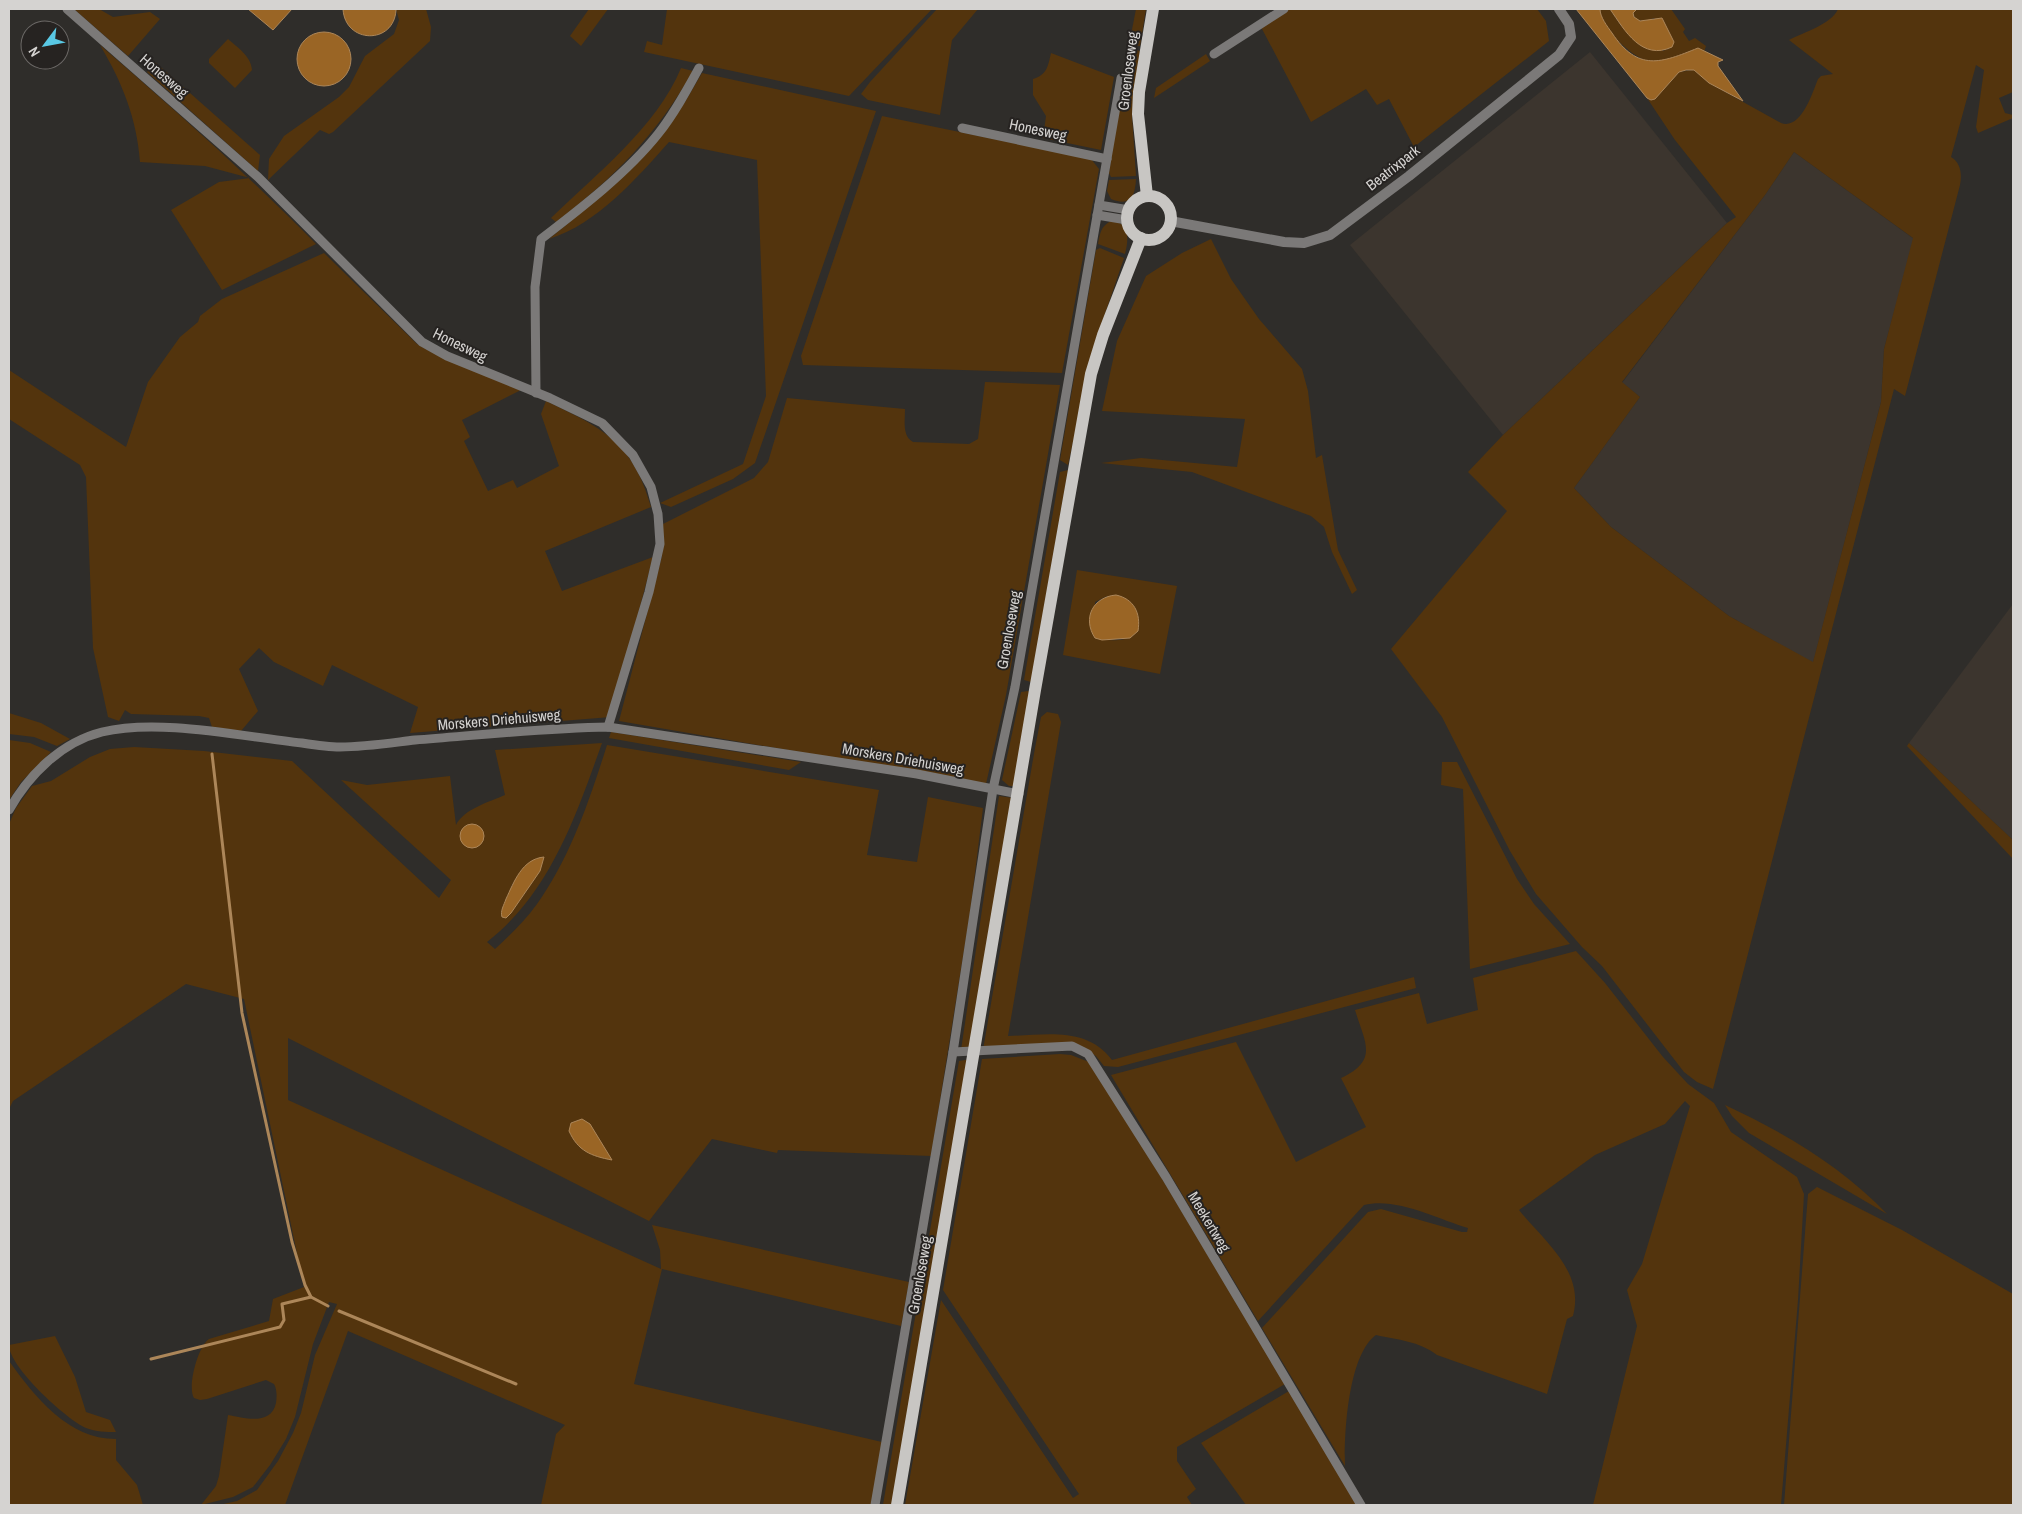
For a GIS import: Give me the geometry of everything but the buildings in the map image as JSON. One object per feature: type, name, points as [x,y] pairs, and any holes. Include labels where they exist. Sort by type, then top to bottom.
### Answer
[{"type":"main road","name":"Groenloseweg","points":[[1147,196],[1138,114],[1139,92],[1153,9]]},
{"type":"main road","points":[[1147,196],[1162,201],[1169,210],[1170,221],[1162,235],[1152,239],[1141,238],[1132,231],[1128,215],[1138,199],[1147,196]]},
{"type":"main road","name":"Groenloseweg","points":[[897,1505],[1091,374],[1103,335],[1141,238]]},
{"type":"street","name":"Honesweg","points":[[67,9],[258,177],[422,342],[447,356],[536,392],[602,423],[616,435],[644,472],[656,502],[660,544],[656,568],[608,727]]},
{"type":"street","points":[[1214,54],[1284,9]]},
{"type":"street","name":"Beatrixpark","points":[[1170,221],[1284,242],[1304,243],[1330,235],[1409,176],[1559,55],[1571,37],[1569,24],[1559,9]]},
{"type":"street","points":[[536,392],[535,287],[541,239],[578,211],[653,140],[699,68]]},
{"type":"street","name":"Groenloseweg","points":[[875,1505],[953,1052],[993,789],[1015,687],[1121,78]]},
{"type":"street","name":"Honesweg","points":[[962,128],[1107,159]]},
{"type":"street","points":[[1098,210],[1128,215]]},
{"type":"street","name":"Morskers Driehuisweg","points":[[9,810],[16,796],[36,772],[61,751],[102,732],[123,729],[168,728],[339,747],[557,728],[608,727],[917,774],[1019,794]]},
{"type":"street","name":"Meekertweg","points":[[974,1051],[1072,1046],[1088,1054],[1166,1176],[1361,1505]]},
{"type":"street","points":[[953,1052],[974,1051]]},
{"type":"shaded area","points":[[74,9],[99,9],[113,17],[150,12],[160,19],[128,56]]},
{"type":"shaded area","points":[[248,9],[292,9],[273,30]]},
{"type":"shaded area","points":[[343,9],[396,10],[393,21],[387,30],[369,36],[360,34],[352,29],[346,21]]},
{"type":"shaded area","points":[[396,9],[426,9],[431,27],[430,41],[333,132],[329,134],[320,130],[268,180],[269,159],[284,136],[339,97],[349,87],[365,56],[394,34],[399,20]]},
{"type":"shaded area","points":[[589,9],[608,9],[581,46],[570,36]]},
{"type":"shaded area","points":[[667,9],[932,9],[849,96],[644,52],[647,41],[662,45]]},
{"type":"shaded area","points":[[937,9],[978,9],[952,40],[940,115],[868,100],[861,94],[870,82]]},
{"type":"shaded area","points":[[1136,9],[1146,9],[1140,46],[1133,45],[1130,40]]},
{"type":"shaded area","points":[[1289,9],[1537,9],[1546,21],[1549,41],[1414,147],[1389,99],[1377,105],[1366,89],[1311,122],[1261,27]]},
{"type":"shaded area","points":[[1576,9],[1600,9],[1604,21],[1612,33],[1631,54],[1641,59],[1661,60],[1698,48],[1723,60],[1718,62],[1718,66],[1743,101],[1709,83],[1694,70],[1679,72],[1655,99],[1647,98]]},
{"type":"shaded area","points":[[1600,9],[1610,9],[1621,26],[1663,51],[1672,47],[1673,42],[1654,18],[1647,21],[1636,20],[1633,13],[1637,9],[1671,9],[1685,29],[1683,32],[1689,41],[1695,38],[1706,46],[1704,52],[1698,48],[1664,61],[1653,62],[1645,60],[1619,42],[1606,25],[1601,16]]},
{"type":"shaded area","points":[[1610,9],[1637,9],[1633,13],[1634,17],[1640,21],[1662,18],[1674,42],[1672,47],[1652,50],[1643,47],[1628,34]]},
{"type":"shaded area","points":[[1838,9],[2013,9],[2013,92],[1999,98],[2005,113],[2013,115],[2013,118],[1978,133],[1976,127],[1984,70],[1976,65],[1951,157],[1957,162],[1960,169],[1960,185],[1905,396],[1894,389],[1713,1089],[1697,1082],[1684,1072],[1602,966],[1582,947],[1536,894],[1510,851],[1442,717],[1391,649],[1507,511],[1468,472],[1503,435],[1727,223],[1736,217],[1675,140],[1647,98],[1655,99],[1679,72],[1694,70],[1709,83],[1781,123],[1788,124],[1800,116],[1805,109],[1818,79],[1821,76],[1833,74],[1789,40],[1817,27],[1835,14]],"holes":[[[1794,152],[1913,238],[1884,349],[1881,402],[1813,662],[1729,616],[1611,527],[1574,488],[1640,397],[1622,382],[1765,195]]]},
{"type":"shaded area","points":[[319,32],[329,32],[339,36],[347,44],[351,59],[347,74],[339,82],[329,86],[319,86],[309,82],[301,74],[297,64],[297,54],[301,44],[309,36]]},
{"type":"shaded area","points":[[228,39],[247,56],[252,70],[235,88],[209,63],[209,59]]},
{"type":"shaded area","points":[[100,45],[248,177],[205,166],[140,162],[136,131],[127,101],[122,87]]},
{"type":"shaded area","points":[[1133,49],[1140,51],[1132,116],[1136,176],[1111,177],[1109,173],[1127,56],[1129,51]]},
{"type":"shaded area","points":[[1590,52],[1727,223],[1503,435],[1350,245]]},
{"type":"shaded area","points":[[1051,53],[1114,77],[1101,150],[1043,138],[1046,116],[1033,95],[1033,79],[1044,72],[1048,66]]},
{"type":"shaded area","points":[[1206,54],[1210,61],[1154,98],[1156,88]]},
{"type":"shaded area","points":[[155,62],[260,155],[258,171],[147,72]]},
{"type":"shaded area","points":[[681,68],[693,71],[665,115],[633,154],[597,189],[556,222],[551,218],[624,149],[641,130],[670,90]]},
{"type":"shaded area","points":[[702,73],[876,111],[755,463],[733,479],[671,507],[660,503],[743,464],[766,396],[757,160],[669,142],[615,199],[583,223],[549,239],[571,221],[685,102]]},
{"type":"shaded area","points":[[882,116],[1091,159],[1099,169],[1062,373],[803,365],[801,356]]},
{"type":"shaded area","points":[[1794,152],[1914,239],[1884,349],[1881,402],[1813,663],[1729,616],[1611,527],[1574,488],[1640,397],[1622,383],[1765,195]]},
{"type":"shaded area","points":[[249,178],[316,244],[222,290],[171,210],[219,182]]},
{"type":"shaded area","points":[[1136,179],[1133,195],[1130,199],[1123,202],[1111,199],[1107,191],[1109,180]]},
{"type":"shaded area","points":[[1111,221],[1117,222],[1125,228],[1127,243],[1125,254],[1098,244],[1102,230]]},
{"type":"shaded area","points":[[1211,239],[1231,279],[1259,319],[1302,369],[1308,391],[1316,458],[1322,455],[1338,550],[1357,590],[1352,594],[1332,552],[1324,527],[1311,516],[1192,472],[1101,463],[1141,458],[1237,467],[1245,419],[1102,411],[1117,341],[1146,276],[1182,253]]},
{"type":"shaded area","points":[[1100,248],[1124,258],[1093,349],[1068,465],[1060,460],[1096,250]]},
{"type":"shaded area","points":[[324,253],[417,344],[431,352],[521,390],[462,420],[470,437],[464,441],[488,491],[513,480],[517,488],[559,466],[541,414],[546,401],[599,429],[625,452],[635,467],[644,485],[651,507],[545,551],[562,591],[653,557],[611,717],[410,733],[418,707],[332,665],[323,686],[274,662],[259,648],[239,669],[258,711],[241,731],[212,727],[209,718],[199,716],[131,714],[125,710],[119,721],[108,717],[93,648],[86,477],[80,465],[9,419],[9,370],[126,447],[148,382],[180,337],[198,322],[200,316],[222,299]]},
{"type":"shaded area","points":[[985,382],[1060,385],[1006,695],[986,784],[619,721],[662,556],[663,524],[754,478],[768,462],[787,398],[905,409],[906,432],[909,439],[913,442],[969,444],[978,439]]},
{"type":"shaded area","points":[[1068,470],[1031,682],[1024,680],[1060,472]]},
{"type":"shaded area","points":[[1077,570],[1177,586],[1160,674],[1063,655]],"holes":[[[1107,596],[1134,635],[1126,639],[1115,640],[1095,638],[1095,602]]]},
{"type":"shaded area","points":[[1116,595],[1132,603],[1137,613],[1138,631],[1130,638],[1102,640],[1095,638],[1090,623],[1092,610],[1101,600]]},
{"type":"shaded area","points":[[2013,604],[2013,840],[1909,743]]},
{"type":"shaded area","points":[[1021,692],[1031,692],[1015,786],[1009,786],[1002,780]]},
{"type":"shaded area","points":[[1047,712],[1058,714],[1061,722],[1008,1036],[1051,1034],[1078,1037],[1102,1049],[1112,1060],[1414,977],[1416,988],[1118,1067],[1104,1066],[1096,1056],[1081,1047],[983,1050],[1035,748],[1041,717]]},
{"type":"shaded area","points":[[9,713],[41,723],[70,739],[57,746],[34,737],[9,734]]},
{"type":"shaded area","points":[[611,732],[801,762],[789,770],[609,738]]},
{"type":"shaded area","points":[[9,740],[30,743],[51,752],[21,782],[9,800]]},
{"type":"shaded area","points":[[602,743],[582,798],[558,852],[528,900],[509,922],[487,942],[495,949],[517,928],[549,886],[578,828],[607,745],[879,790],[867,855],[917,862],[928,797],[983,808],[970,913],[931,1156],[778,1150],[777,1153],[712,1139],[649,1221],[288,1038],[288,1100],[661,1269],[660,1250],[652,1225],[909,1282],[901,1326],[662,1269],[634,1384],[882,1442],[872,1505],[541,1505],[556,1434],[565,1425],[348,1331],[285,1505],[219,1505],[237,1501],[257,1490],[278,1461],[301,1413],[315,1355],[337,1304],[329,1302],[313,1344],[295,1417],[286,1439],[270,1465],[253,1487],[233,1497],[201,1505],[216,1486],[219,1476],[228,1415],[249,1419],[263,1418],[273,1410],[277,1396],[274,1384],[266,1380],[207,1399],[200,1400],[194,1398],[192,1393],[193,1376],[201,1350],[209,1339],[269,1321],[273,1299],[304,1287],[244,999],[186,984],[13,1101],[9,1109],[9,824],[16,808],[32,786],[51,781],[90,757],[110,749],[134,747],[204,751],[292,761],[439,898],[451,880],[341,780],[367,785],[450,776],[456,825],[471,810],[505,795],[495,750]],"holes":[[[540,871],[506,918],[512,884]]]},
{"type":"shaded area","points":[[1909,743],[2013,840],[2013,859],[1907,746]]},
{"type":"shaded area","points":[[1442,762],[1457,762],[1517,879],[1534,904],[1570,944],[1470,969],[1463,789],[1441,785]]},
{"type":"shaded area","points":[[999,796],[1013,798],[972,1051],[961,1050]]},
{"type":"shaded area","points":[[472,824],[481,827],[484,836],[481,845],[472,848],[463,845],[460,836],[463,827]]},
{"type":"shaded area","points":[[544,857],[540,871],[511,913],[506,918],[502,917],[502,910],[506,899],[520,872],[530,862]]},
{"type":"shaded area","points":[[1576,951],[1605,983],[1663,1057],[1688,1084],[1714,1103],[1731,1132],[1797,1177],[1804,1194],[1798,1300],[1781,1505],[1593,1505],[1637,1326],[1627,1290],[1642,1264],[1690,1106],[1685,1101],[1665,1124],[1595,1155],[1519,1210],[1560,1258],[1568,1271],[1573,1285],[1575,1300],[1573,1316],[1567,1319],[1547,1394],[1437,1355],[1416,1344],[1376,1335],[1367,1345],[1359,1359],[1354,1377],[1345,1435],[1345,1466],[1262,1328],[1368,1212],[1381,1209],[1462,1232],[1467,1232],[1468,1228],[1403,1206],[1377,1203],[1364,1205],[1258,1321],[1111,1075],[1236,1042],[1296,1162],[1366,1127],[1341,1078],[1361,1064],[1365,1057],[1365,1041],[1355,1010],[1419,993],[1427,1024],[1478,1010],[1473,978]]},
{"type":"shaded area","points":[[1071,1055],[1089,1062],[1128,1122],[1285,1384],[1177,1447],[1177,1461],[1196,1489],[1187,1497],[1192,1505],[905,1505],[941,1300],[1073,1498],[1079,1494],[943,1290],[982,1059]]},
{"type":"shaded area","points":[[971,1059],[894,1505],[883,1505],[959,1061]]},
{"type":"shaded area","points":[[1725,1105],[1769,1127],[1811,1152],[1851,1181],[1887,1214],[1749,1133],[1732,1116]]},
{"type":"shaded area","points":[[582,1119],[590,1124],[612,1160],[586,1152],[573,1138],[569,1131],[571,1123]]},
{"type":"shaded area","points":[[1817,1187],[1902,1230],[2013,1294],[2013,1505],[1784,1505],[1808,1194]]},
{"type":"shaded area","points":[[55,1336],[75,1377],[86,1412],[110,1420],[116,1432],[90,1429],[77,1423],[53,1404],[28,1379],[11,1355],[9,1345]]},
{"type":"shaded area","points":[[9,1361],[54,1414],[83,1432],[99,1437],[116,1439],[116,1460],[137,1485],[143,1505],[9,1505]]},
{"type":"shaded area","points":[[1289,1391],[1357,1505],[1246,1505],[1201,1443]]},
{"type":"waterway","points":[[212,754],[242,1013],[292,1242],[305,1285],[311,1297],[328,1306]]},
{"type":"waterway","points":[[151,1359],[280,1327],[284,1320],[282,1304],[311,1297]]},
{"type":"waterway","points":[[339,1311],[516,1384]]}]
